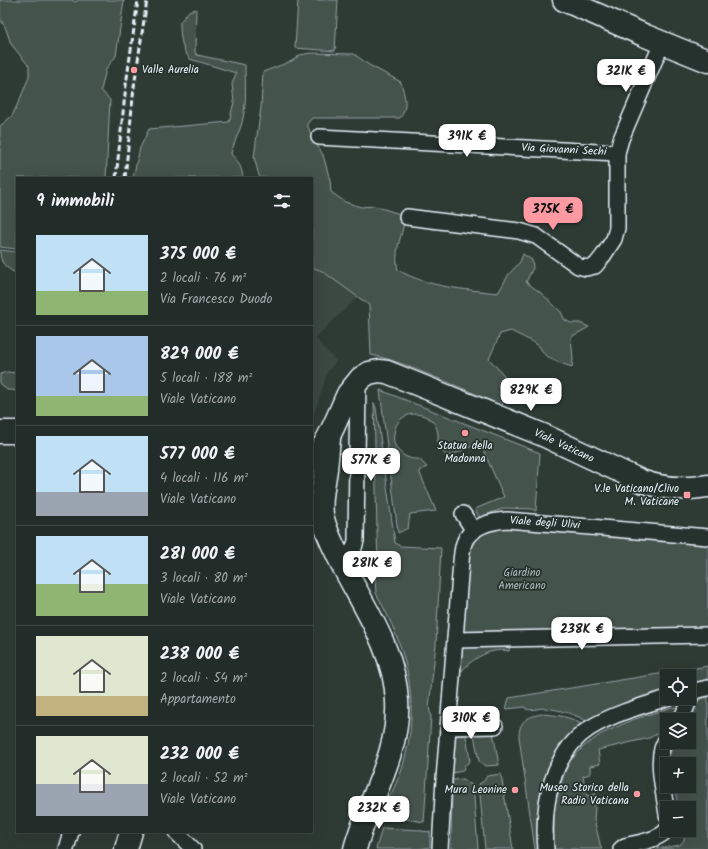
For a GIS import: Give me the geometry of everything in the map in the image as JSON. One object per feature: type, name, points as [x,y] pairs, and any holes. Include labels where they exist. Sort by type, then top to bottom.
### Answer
[{"type":"street","points":[[564,0],[662,43],[708,61]]},
{"type":"street","points":[[407,216],[519,231],[536,236],[578,266],[592,268],[595,266],[614,239],[616,228],[617,153],[621,139],[662,43]]},
{"type":"street","name":"Via Giovanni Sechi","points":[[319,137],[617,153]]},
{"type":"street","name":"Viale Vaticano","points":[[313,459],[322,448],[330,434],[348,394],[358,381],[372,371],[379,371],[387,372],[543,435],[641,481],[671,488],[695,488],[708,486]]},
{"type":"street","points":[[339,558],[353,551],[356,541],[358,381]]},
{"type":"street","points":[[0,432],[16,432]]},
{"type":"street","name":"Viale Vaticano","points":[[323,519],[321,504],[330,434]]},
{"type":"street","name":"Viale Vaticano","points":[[313,501],[323,519],[339,558],[383,643],[395,678],[398,702],[394,733],[386,764],[355,849]]},
{"type":"street","points":[[440,849],[460,575],[464,543],[468,536],[474,531],[463,514]]},
{"type":"street","name":"Viale degli Ulivi","points":[[474,531],[484,525],[496,521],[508,520],[708,537]]},
{"type":"street","points":[[455,640],[708,635]]},
{"type":"street","points":[[696,690],[708,688]]},
{"type":"street","points":[[546,849],[545,822],[551,784],[554,773],[570,746],[589,729],[607,719],[660,700]]},
{"type":"street","points":[[448,727],[494,726]]},
{"type":"street","points":[[662,749],[661,774],[665,801]]},
{"type":"street","points":[[66,849],[71,833]]},
{"type":"street","points":[[126,849],[131,833]]},
{"type":"street","points":[[177,833],[192,849]]},
{"type":"street","points":[[621,849],[625,846],[654,839],[660,836]]},
{"type":"shaded area","points":[[313,265],[363,292],[315,338],[336,361],[328,371],[313,417]]},
{"type":"green space","points":[[0,0],[72,0],[76,2],[78,0],[124,0],[116,56],[106,69],[101,90],[110,100],[106,177],[16,177],[16,249],[0,247],[0,126],[12,116],[29,77],[29,66],[11,44],[6,29],[0,18]]},
{"type":"green space","points":[[298,0],[338,0],[335,51],[295,48]]},
{"type":"green space","points":[[196,9],[195,52],[197,55],[245,65],[244,112],[241,127],[231,154],[239,164],[243,177],[133,177],[140,148],[149,129],[229,122],[234,102],[232,84],[236,73],[190,59],[183,46],[180,22],[189,11]]},
{"type":"green space","points":[[311,53],[354,54],[369,65],[401,82],[405,105],[403,114],[400,118],[312,118],[307,124],[312,137],[323,155],[330,180],[331,192],[345,202],[361,207],[374,206],[400,214],[404,224],[397,253],[398,270],[422,281],[447,287],[498,293],[509,274],[520,262],[523,254],[532,260],[533,268],[526,282],[541,293],[561,312],[565,320],[571,323],[580,323],[589,327],[571,337],[573,359],[572,367],[560,363],[545,355],[539,346],[511,331],[500,334],[489,359],[503,374],[508,383],[502,406],[409,366],[371,355],[369,305],[322,271],[313,267],[313,177],[260,177],[254,157],[261,107],[263,72],[292,61],[300,55]]},
{"type":"green space","points":[[0,250],[16,252],[16,273],[4,265],[1,259]]},
{"type":"green space","points":[[7,372],[16,373],[16,391],[7,390],[0,383],[0,374]]},
{"type":"green space","points":[[380,390],[540,453],[536,511],[532,509],[505,508],[479,517],[475,509],[504,497],[480,443],[447,457],[437,444],[438,433],[434,424],[428,418],[411,414],[403,417],[397,424],[394,434],[394,442],[397,449],[402,454],[410,458],[419,459],[427,467],[419,471],[436,511],[410,514],[408,528],[398,533]]},
{"type":"green space","points":[[374,403],[376,408],[395,543],[400,546],[441,548],[436,644],[429,707],[431,717],[424,822],[383,815],[387,802],[400,776],[408,743],[411,696],[406,665],[401,650],[392,624],[376,593],[375,579],[378,564]]},
{"type":"green space","name":"Giardino Americano","points":[[509,527],[523,527],[708,545],[708,629],[466,633],[463,629],[468,557],[472,545],[476,539],[488,532]]},
{"type":"green space","points":[[510,645],[509,651],[503,650],[490,652],[471,662],[462,671],[459,669],[462,647]]},
{"type":"green space","points":[[708,666],[708,679],[696,682],[696,669],[689,669]]},
{"type":"green space","points":[[660,674],[660,692],[636,700],[588,722],[562,711],[545,708],[533,710],[528,710],[525,707],[506,709],[509,698]]},
{"type":"green space","points":[[708,697],[708,849],[656,849],[680,845],[684,837],[696,837],[696,801],[677,801],[676,793],[696,793],[696,757],[669,757],[672,749],[696,749],[696,713],[691,713],[693,705],[696,705],[696,700]]},
{"type":"green space","points":[[672,707],[678,707],[676,713],[660,713],[660,732],[649,738],[598,750],[600,764],[590,766],[590,774],[583,776],[587,796],[596,794],[594,819],[602,849],[554,849],[554,808],[569,762],[583,747],[601,734],[632,720]]},
{"type":"green space","points":[[541,714],[569,718],[583,726],[541,814],[538,849],[535,849],[519,732],[522,723],[528,718]]},
{"type":"green space","points":[[493,732],[499,765],[485,766],[479,761],[474,735]]},
{"type":"green space","points":[[466,735],[470,761],[464,766],[463,771],[452,773],[451,736]]},
{"type":"green space","points":[[501,774],[513,849],[485,849],[479,784],[484,781],[487,776]]},
{"type":"green space","points":[[464,779],[467,783],[473,785],[478,849],[451,849],[452,780]]},
{"type":"green space","points":[[382,828],[421,830],[430,832],[430,847],[419,849],[376,849]]},
{"type":"railway","points":[[116,177],[126,85],[138,0]]},
{"type":"railway","points":[[125,177],[134,87],[147,0]]},
{"type":"place","name":"Valle Aurelia","points":[[134,70]]},
{"type":"place","name":"Statua della Madonna","points":[[465,433]]},
{"type":"place","name":"V.le Vaticano/Clivo M. Vaticane","points":[[687,495]]},
{"type":"place","name":"Mura Leonine","points":[[515,790]]},
{"type":"place","name":"Museo Storico della Radio Vaticana","points":[[637,794]]}]
